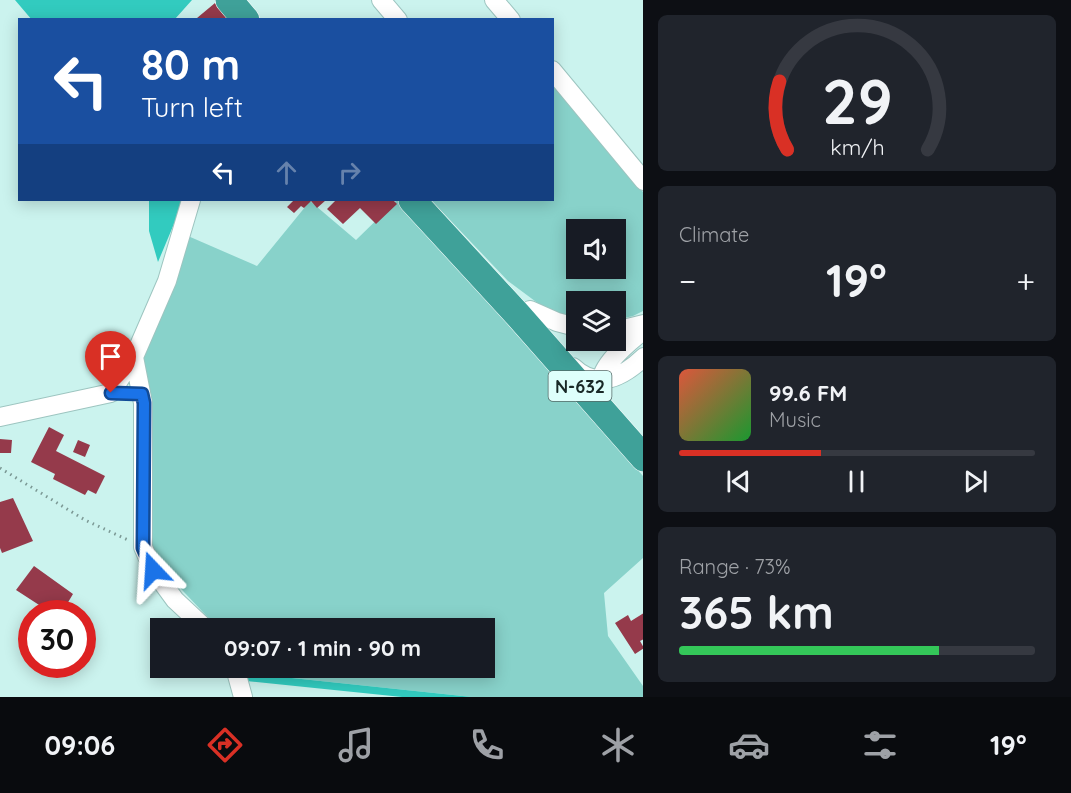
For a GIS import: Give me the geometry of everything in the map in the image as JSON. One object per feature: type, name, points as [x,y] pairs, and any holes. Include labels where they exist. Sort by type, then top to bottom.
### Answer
[{"type":"highway","points":[[229,0],[244,18]]},
{"type":"highway","name":"N-632","points":[[413,201],[478,270],[524,312],[643,457]]},
{"type":"highway","points":[[524,312],[600,381],[643,431]]},
{"type":"street","points":[[381,0],[396,18]]},
{"type":"street","points":[[554,72],[643,179]]},
{"type":"street","points":[[111,393],[134,357],[167,281],[191,201]]},
{"type":"street","points":[[524,312],[566,324]]},
{"type":"street","points":[[626,328],[643,324]]},
{"type":"street","points":[[643,331],[620,350],[600,381],[602,397],[613,414],[643,449]]},
{"type":"street","points":[[134,357],[144,403],[143,548],[153,570],[175,600],[194,618]]},
{"type":"street","points":[[600,381],[622,374],[643,358]]},
{"type":"street","points":[[0,417],[111,393],[142,394]]},
{"type":"street","points":[[238,678],[243,697]]},
{"type":"path","points":[[0,468],[85,519],[143,548]]},
{"type":"shaded area","points":[[15,0],[192,0],[176,18],[30,18]]},
{"type":"shaded area","points":[[554,86],[643,192],[643,311],[626,318],[626,291],[566,291],[566,315],[543,307],[508,281],[432,201],[554,201]]},
{"type":"shaded area","points":[[149,201],[184,201],[158,262],[149,231]]},
{"type":"shaded area","points":[[310,201],[356,240],[398,201],[643,476],[643,558],[604,593],[608,636],[643,686],[643,697],[472,697],[292,678],[495,678],[495,618],[209,618],[166,573],[152,547],[141,357],[188,236],[257,266]]},
{"type":"shaded area","points":[[246,678],[292,678],[472,697],[402,697],[246,681]]},
{"type":"building","points":[[215,3],[228,18],[197,18]]},
{"type":"building","points":[[293,201],[311,201],[294,213],[287,207]]},
{"type":"building","points":[[311,201],[325,201],[317,208]]},
{"type":"building","points":[[335,201],[394,201],[397,204],[376,224],[360,208],[343,224],[327,209]]},
{"type":"building","points":[[49,427],[64,435],[56,451],[105,476],[96,494],[88,490],[85,495],[53,479],[55,474],[31,462]]},
{"type":"building","points":[[0,439],[12,440],[11,453],[0,453]]},
{"type":"building","points":[[78,440],[90,445],[85,457],[73,452]]},
{"type":"building","points":[[13,498],[33,541],[2,553],[0,548],[0,502]]},
{"type":"building","points":[[34,566],[73,594],[69,600],[31,600],[16,590]]},
{"type":"building","points":[[643,614],[643,640],[640,641],[643,649],[635,654],[615,623],[628,615],[631,621]]},
{"type":"route","points":[[111,393],[142,394],[144,403],[143,548],[153,570]]}]
